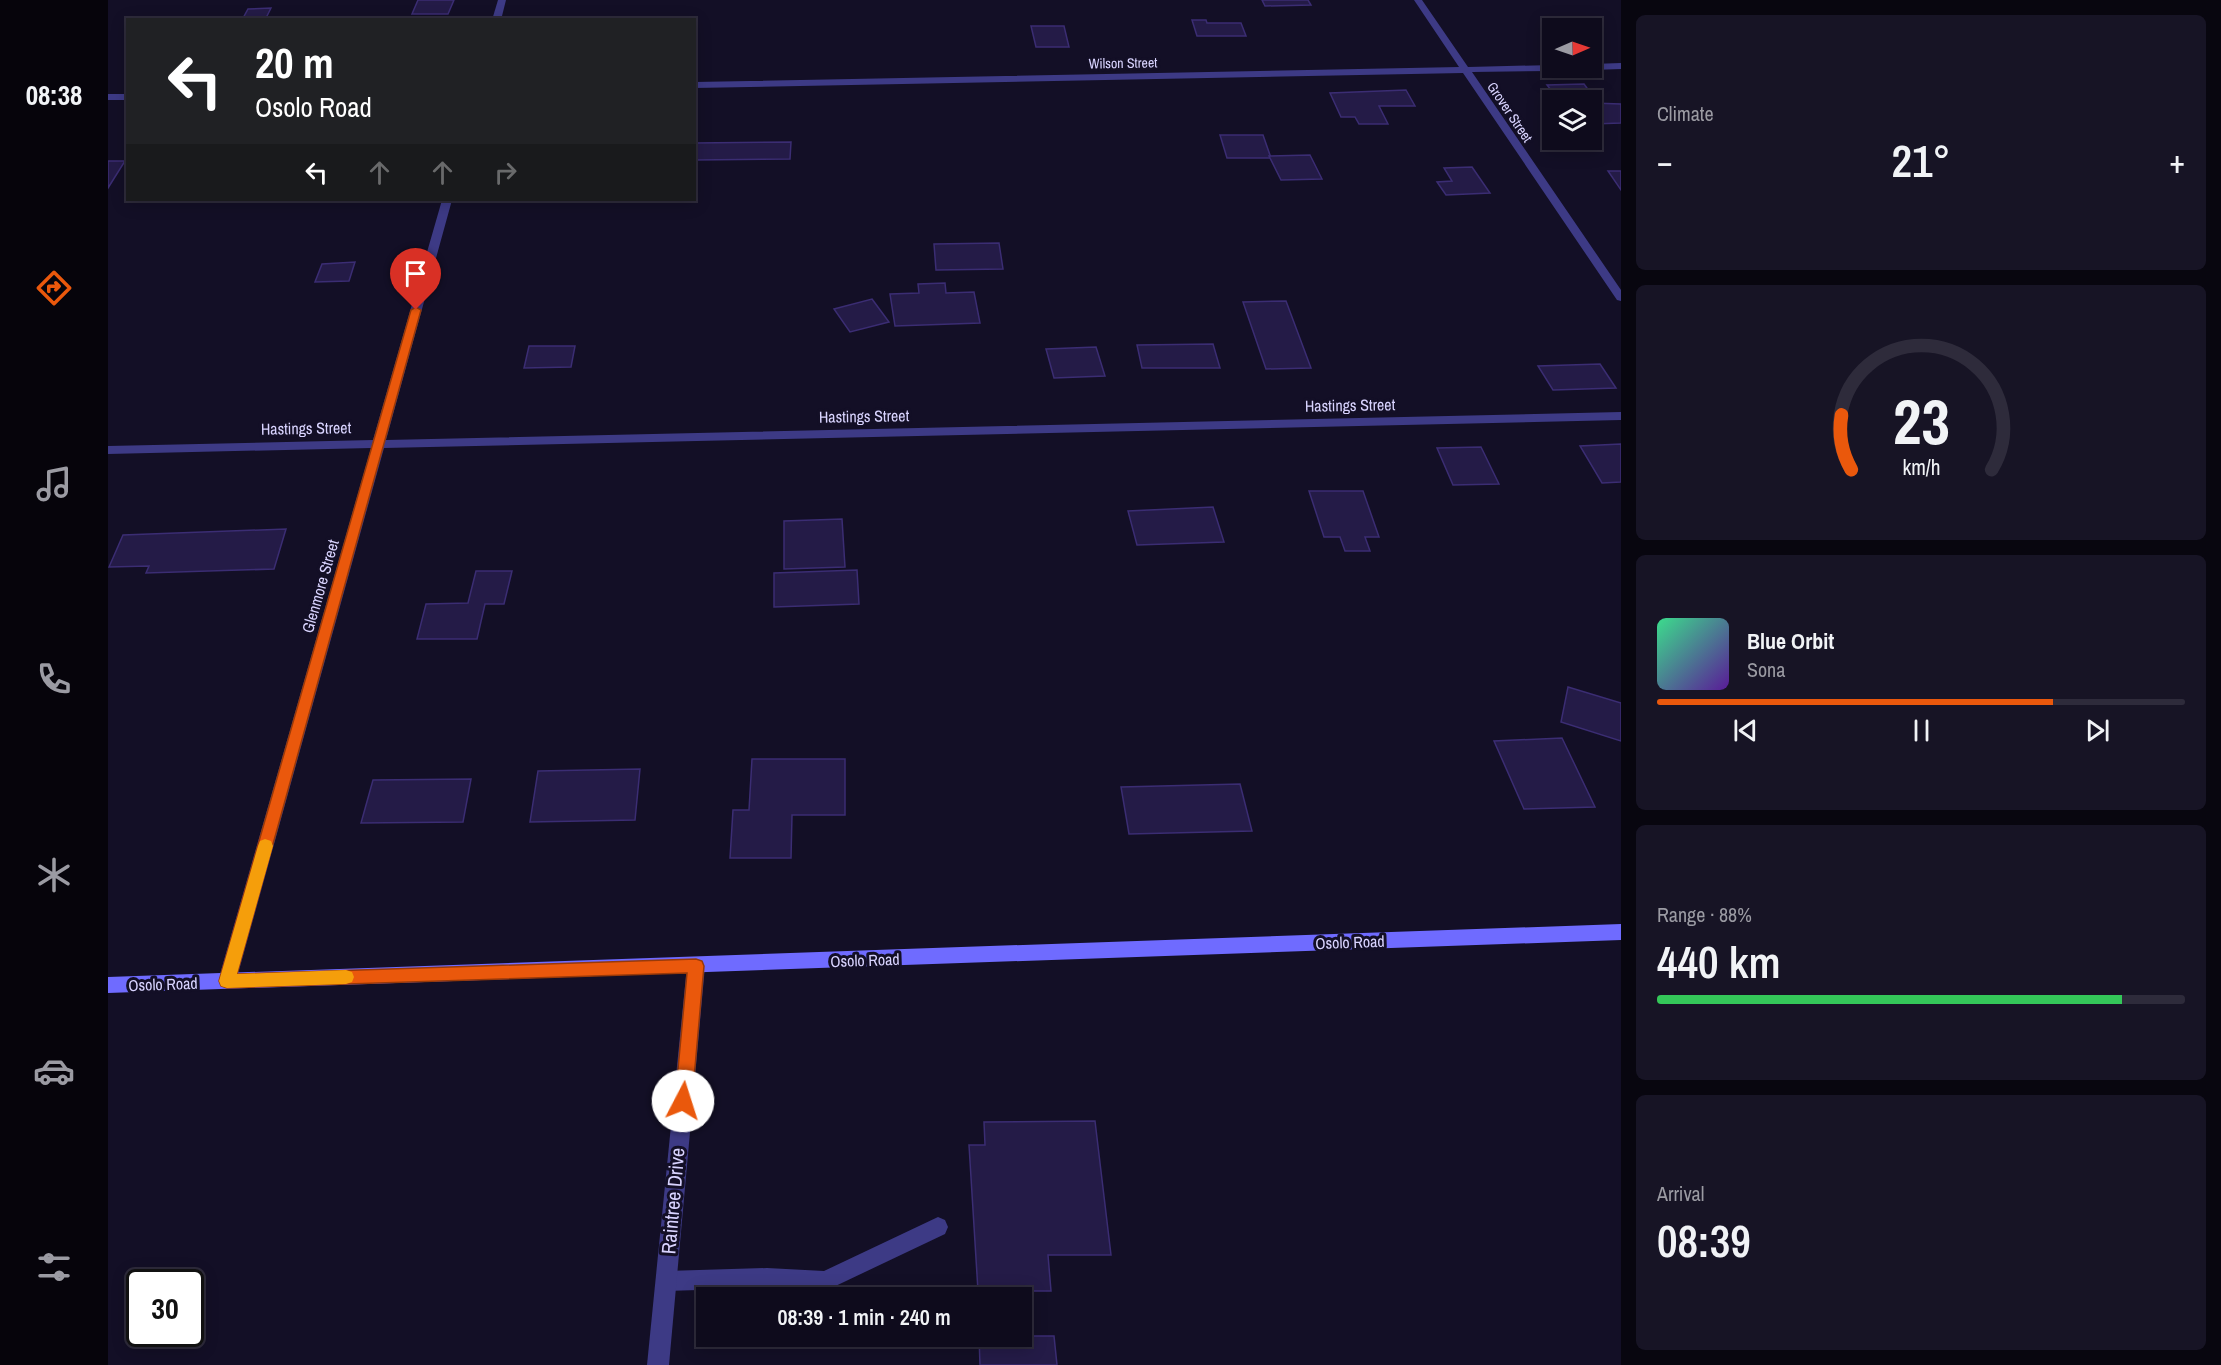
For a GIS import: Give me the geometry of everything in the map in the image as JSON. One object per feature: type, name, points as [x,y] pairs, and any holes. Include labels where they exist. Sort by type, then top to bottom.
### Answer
[{"type":"street","points":[[497,18],[502,0]]},
{"type":"street","name":"Grover Street","points":[[1418,0],[1621,298]]},
{"type":"street","points":[[1602,67],[1621,66]]},
{"type":"street","name":"Wilson Street","points":[[696,85],[1542,68]]},
{"type":"street","points":[[108,97],[126,97]]},
{"type":"street","name":"Glenmore Street","points":[[227,981],[447,201]]},
{"type":"street","name":"Hastings Street","points":[[108,450],[1621,416]]},
{"type":"street","name":"Osolo Road","points":[[108,986],[1621,932]]},
{"type":"street","name":"Raintree Drive","points":[[658,1365],[696,966]]},
{"type":"street","points":[[666,1281],[767,1278],[825,1281],[938,1227]]},
{"type":"building","points":[[418,0],[454,0],[448,14],[412,14]]},
{"type":"building","points":[[1262,0],[1308,0],[1311,5],[1265,6]]},
{"type":"building","points":[[271,8],[266,18],[243,18],[248,9]]},
{"type":"building","points":[[1192,20],[1206,20],[1207,23],[1241,23],[1246,36],[1197,36]]},
{"type":"building","points":[[1031,26],[1064,26],[1069,47],[1036,47]]},
{"type":"building","points":[[1584,84],[1588,90],[1551,90],[1547,85]]},
{"type":"building","points":[[1406,90],[1415,106],[1379,106],[1388,124],[1359,124],[1355,117],[1341,117],[1330,93]]},
{"type":"building","points":[[1602,103],[1621,104],[1621,123],[1602,124]]},
{"type":"building","points":[[1220,135],[1263,135],[1271,158],[1227,158]]},
{"type":"building","points":[[791,142],[790,159],[696,160],[696,143]]},
{"type":"building","points":[[1310,155],[1322,179],[1281,180],[1269,156]]},
{"type":"building","points":[[108,161],[125,161],[108,188]]},
{"type":"building","points":[[1472,167],[1490,193],[1446,195],[1437,182],[1452,181],[1444,168]]},
{"type":"building","points":[[1608,171],[1621,171],[1621,190]]},
{"type":"building","points":[[999,243],[1003,269],[936,270],[934,244]]},
{"type":"building","points":[[355,262],[349,281],[315,282],[322,264]]},
{"type":"building","points":[[945,283],[946,293],[974,292],[980,323],[895,326],[890,294],[919,293],[918,284]]},
{"type":"building","points":[[872,299],[889,322],[850,332],[834,309]]},
{"type":"building","points":[[1286,301],[1311,368],[1266,369],[1243,302]]},
{"type":"building","points":[[1213,344],[1220,368],[1142,368],[1137,345]]},
{"type":"building","points":[[529,346],[575,346],[571,367],[524,368]]},
{"type":"building","points":[[1096,347],[1105,376],[1054,378],[1046,349]]},
{"type":"building","points":[[1600,364],[1616,388],[1553,390],[1538,366]]},
{"type":"building","points":[[1621,444],[1621,482],[1602,483],[1580,446]]},
{"type":"building","points":[[1481,447],[1499,484],[1453,485],[1437,448]]},
{"type":"building","points":[[1309,491],[1363,491],[1379,537],[1365,537],[1370,551],[1345,551],[1340,537],[1324,537]]},
{"type":"building","points":[[1213,507],[1224,542],[1137,545],[1128,511]]},
{"type":"building","points":[[842,519],[845,567],[784,569],[784,521]]},
{"type":"building","points":[[286,529],[274,569],[146,573],[149,566],[109,567],[123,535]]},
{"type":"building","points":[[857,570],[859,604],[774,607],[774,573]]},
{"type":"building","points":[[476,571],[512,571],[504,604],[485,604],[477,639],[417,639],[426,604],[468,603]]},
{"type":"building","points":[[1568,687],[1621,703],[1621,741],[1561,722]]},
{"type":"building","points":[[1562,738],[1595,807],[1524,809],[1494,741]]},
{"type":"building","points":[[752,759],[845,759],[845,815],[792,815],[791,858],[730,858],[733,810],[749,810]]},
{"type":"building","points":[[640,769],[635,820],[530,822],[538,771]]},
{"type":"building","points":[[471,779],[463,822],[361,823],[373,780]]},
{"type":"building","points":[[1240,784],[1252,831],[1129,834],[1121,787]]},
{"type":"building","points":[[1095,1121],[1111,1255],[1048,1255],[1051,1291],[1032,1291],[1032,1287],[978,1287],[969,1145],[985,1145],[984,1122]]},
{"type":"building","points":[[1032,1336],[1054,1336],[1057,1365],[980,1365],[979,1347],[1032,1347]]},
{"type":"slow traffic","points":[[265,846],[227,981],[346,977]]},
{"type":"route","points":[[416,310],[227,981],[696,966],[683,1101]]}]
